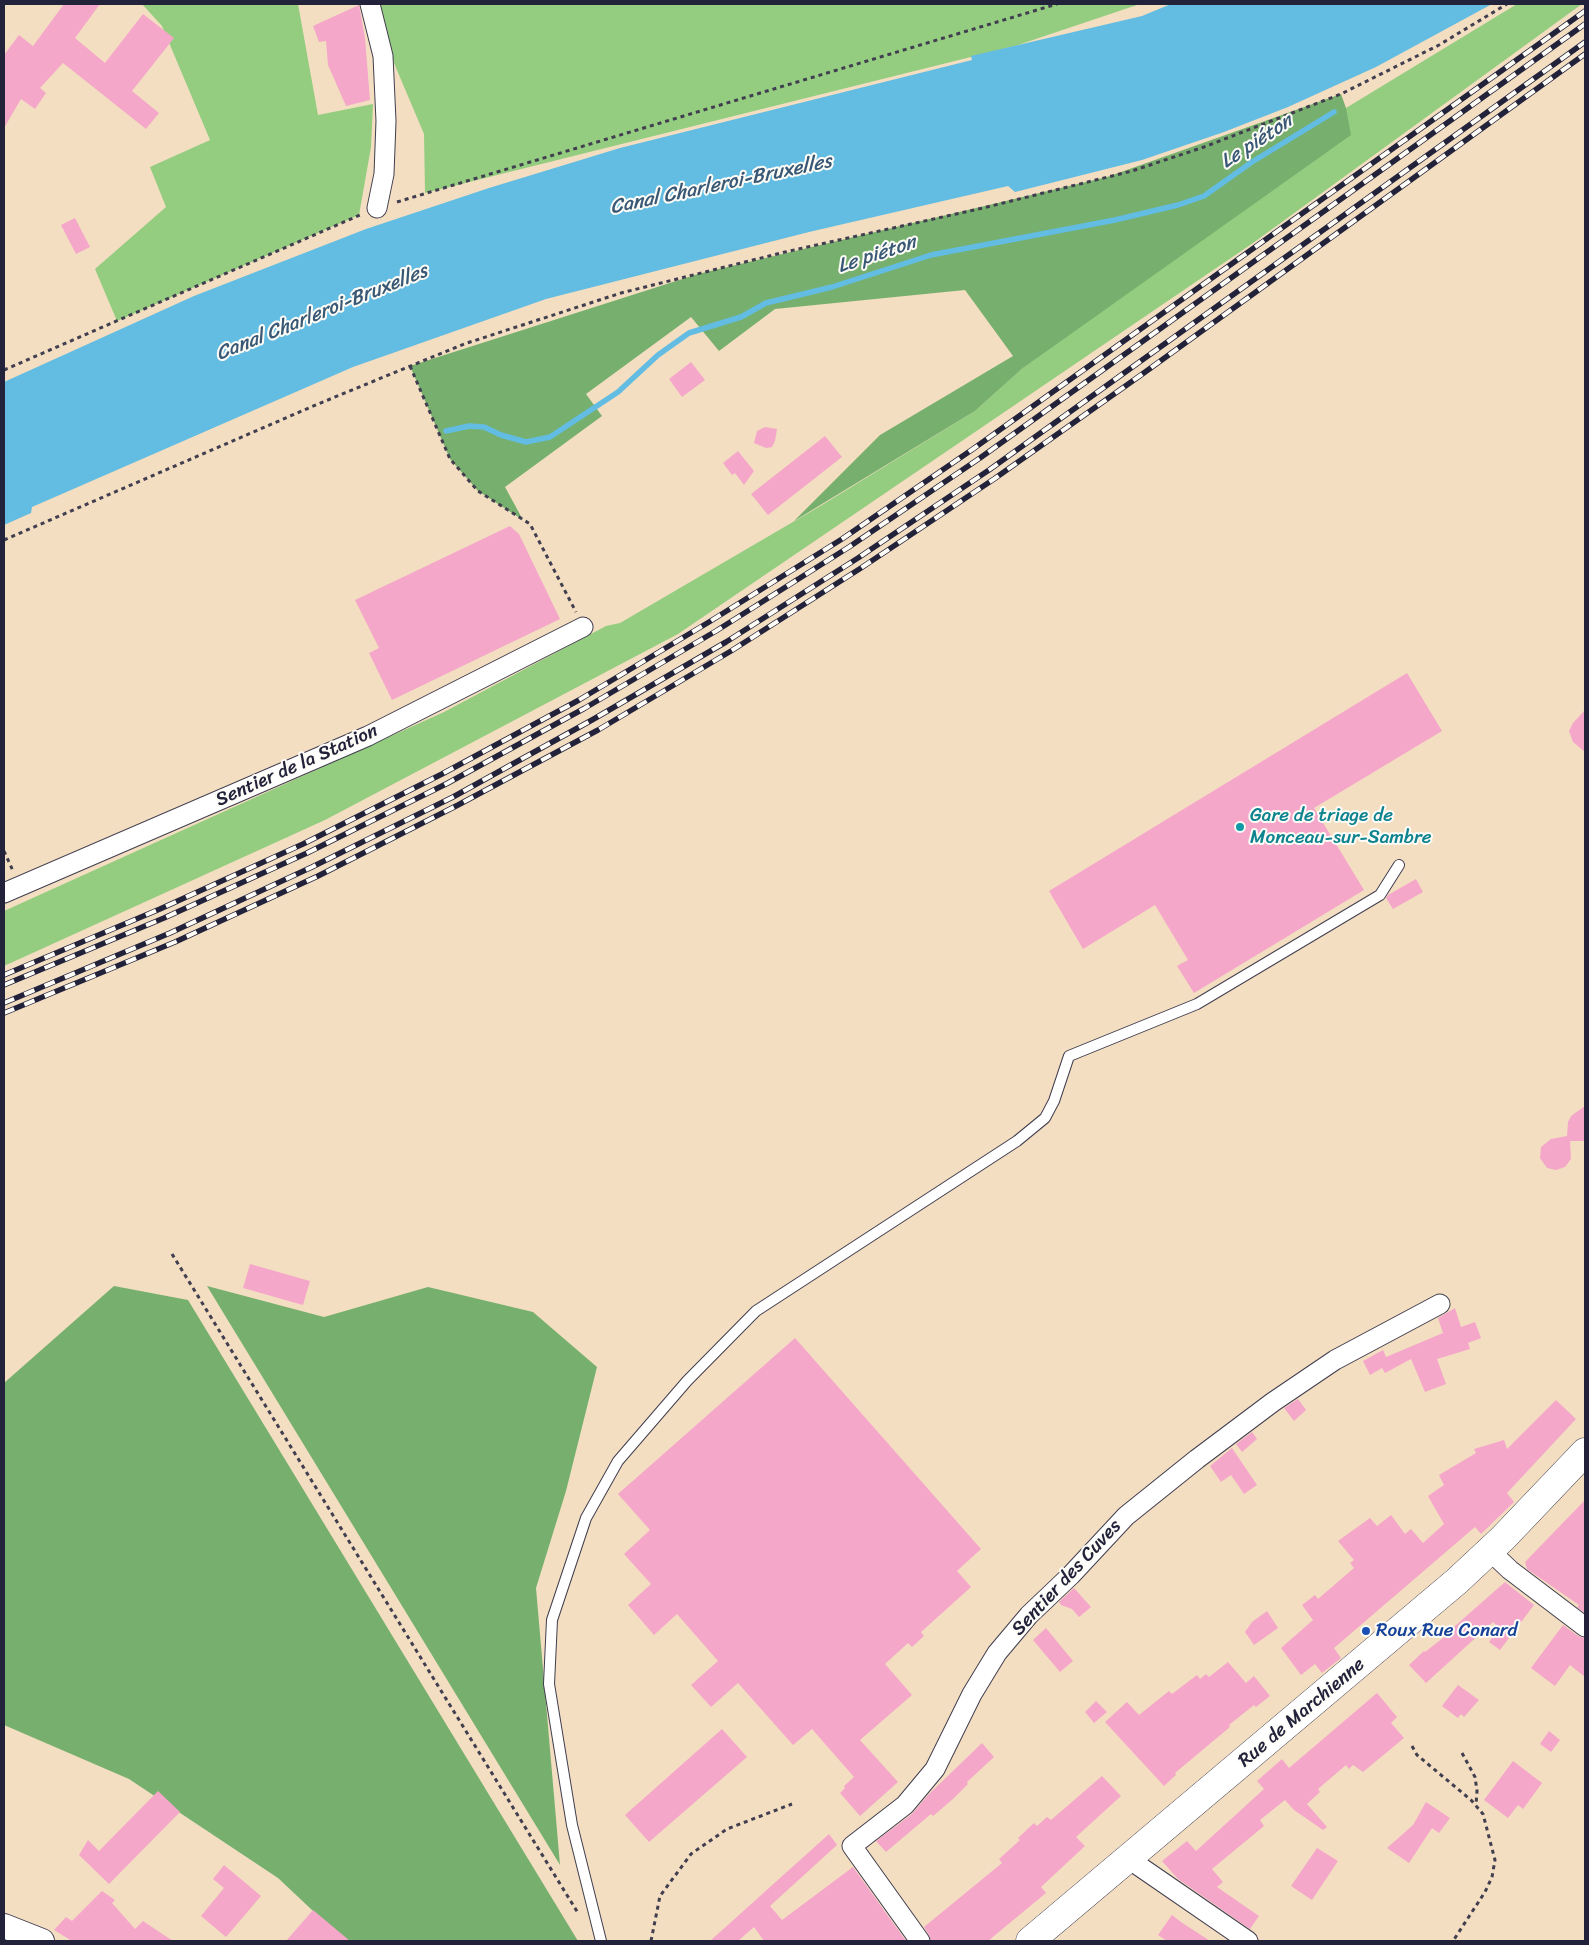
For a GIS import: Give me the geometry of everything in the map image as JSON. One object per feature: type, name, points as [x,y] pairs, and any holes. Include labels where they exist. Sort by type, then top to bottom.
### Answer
[{"type":"main road","name":"Rue de Marchienne","points":[[1030,1941],[1440,1596],[1490,1550],[1585,1452]]},
{"type":"street","points":[[370,4],[383,56],[386,121],[384,174],[377,208]]},
{"type":"street","name":"Sentier de la Station","points":[[4,893],[368,736],[583,627]]},
{"type":"street","name":"Sentier des Cuves","points":[[920,1941],[852,1846],[905,1805],[935,1769],[972,1694],[997,1654],[1030,1615],[1071,1575],[1126,1516],[1196,1459],[1334,1360],[1440,1304]]},
{"type":"street","points":[[1490,1550],[1510,1570],[1585,1627]]},
{"type":"street","points":[[1131,1857],[1139,1866],[1248,1941]]},
{"type":"street","points":[[4,1926],[42,1941]]},
{"type":"lane","points":[[601,1941],[572,1825],[549,1684],[552,1620],[586,1518],[618,1461],[687,1381],[756,1311],[1018,1141],[1045,1118],[1054,1102],[1069,1056],[1197,1004],[1380,895],[1399,865]]},
{"type":"path","points":[[4,370],[377,208],[1057,4]]},
{"type":"path","points":[[4,540],[464,344],[621,294],[785,252],[983,208],[1132,171],[1204,147],[1342,94],[1439,45],[1507,4]]},
{"type":"path","points":[[410,366],[450,459],[478,491],[530,524],[583,627]]},
{"type":"path","points":[[172,1254],[580,1916]]},
{"type":"path","points":[[1412,1746],[1418,1755],[1476,1806],[1482,1814],[1495,1860],[1492,1877],[1485,1892],[1453,1941]]},
{"type":"path","points":[[1462,1753],[1475,1777],[1477,1791],[1476,1806]]},
{"type":"path","points":[[651,1941],[660,1896],[691,1854],[727,1829],[792,1804]]},
{"type":"green space","points":[[142,4],[298,4],[318,115],[373,104],[371,147],[359,215],[117,321],[95,269],[166,207],[150,167],[210,140],[162,26]]},
{"type":"green space","points":[[369,4],[1140,4],[1015,46],[425,193],[424,134]]},
{"type":"green space","points":[[1517,4],[1582,4],[1253,243],[678,634],[325,820],[4,966],[4,911],[444,712],[606,626],[620,623],[822,505],[975,411],[1023,368],[1345,131],[1346,108]]},
{"type":"green space","points":[[1341,94],[1346,108],[1351,135],[1023,368],[975,411],[794,521],[880,435],[1013,356],[965,290],[775,309],[719,351],[691,317],[586,394],[602,416],[505,487],[523,520],[478,491],[450,459],[410,366],[698,274],[1107,177]]},
{"type":"green space","points":[[114,1286],[188,1300],[578,1941],[345,1941],[278,1878],[129,1779],[4,1725],[4,1383]]},
{"type":"green space","points":[[207,1286],[324,1317],[428,1287],[533,1312],[597,1367],[566,1491],[536,1588],[560,1865]]},
{"type":"water","name":"Canal Charleroi-Bruxelles","points":[[1171,4],[1492,4],[1376,67],[1288,107],[1224,132],[1142,160],[1015,192],[1008,186],[809,232],[546,299],[353,367],[32,507],[31,513],[4,525],[4,382],[194,296],[366,229],[489,188],[620,148],[972,60],[971,56],[1142,16]]},
{"type":"building","points":[[64,4],[100,4],[75,38],[105,63],[143,14],[174,38],[132,91],[159,113],[146,129],[63,63],[40,88],[46,93],[35,109],[21,99],[4,128],[4,55],[19,35],[33,46]]},
{"type":"building","points":[[359,5],[365,38],[370,100],[346,106],[328,65],[326,41],[319,42],[313,26]]},
{"type":"building","points":[[75,218],[90,247],[76,254],[61,225]]},
{"type":"building","points":[[691,362],[705,380],[682,397],[669,379]]},
{"type":"building","points":[[765,427],[777,429],[772,447],[766,448],[754,443],[757,431]]},
{"type":"building","points":[[825,436],[842,457],[768,515],[751,494]]},
{"type":"building","points":[[738,451],[754,471],[744,485],[735,473],[732,475],[723,463]]},
{"type":"building","points":[[510,526],[519,534],[560,619],[392,700],[369,653],[379,648],[355,600]]},
{"type":"building","name":"Gare de triage de Monceau-sur-Sambre","points":[[1407,673],[1442,731],[1314,808],[1364,890],[1194,993],[1177,966],[1188,960],[1155,905],[1083,949],[1049,891]]},
{"type":"building","points":[[1585,710],[1585,752],[1573,742],[1569,731],[1573,723]]},
{"type":"building","points":[[1416,879],[1423,892],[1393,909],[1386,898],[1388,895]]},
{"type":"building","points":[[1585,1106],[1585,1141],[1570,1141],[1571,1159],[1565,1167],[1556,1170],[1547,1168],[1540,1158],[1541,1147],[1551,1139],[1567,1136],[1568,1122],[1571,1116]]},
{"type":"building","points":[[250,1264],[310,1281],[303,1305],[243,1288]]},
{"type":"building","points":[[1455,1308],[1461,1327],[1475,1322],[1481,1338],[1468,1343],[1470,1349],[1437,1359],[1446,1384],[1425,1392],[1411,1359],[1385,1373],[1382,1368],[1370,1375],[1363,1361],[1383,1350],[1386,1357],[1443,1333],[1438,1318]]},
{"type":"building","points":[[795,1338],[981,1549],[957,1571],[971,1587],[921,1632],[924,1636],[912,1647],[908,1643],[885,1664],[912,1695],[860,1740],[898,1782],[860,1816],[840,1793],[845,1788],[844,1786],[854,1777],[812,1729],[793,1745],[738,1683],[711,1707],[691,1685],[718,1661],[677,1614],[654,1635],[628,1605],[651,1584],[624,1554],[650,1530],[618,1494]]},
{"type":"building","points":[[1298,1399],[1306,1410],[1294,1421],[1284,1408]]},
{"type":"building","points":[[1556,1400],[1576,1419],[1507,1493],[1514,1502],[1481,1534],[1475,1527],[1334,1648],[1341,1658],[1322,1673],[1315,1664],[1301,1675],[1281,1648],[1313,1620],[1302,1605],[1315,1595],[1318,1599],[1354,1568],[1350,1563],[1354,1560],[1338,1541],[1370,1518],[1377,1526],[1391,1515],[1405,1534],[1411,1529],[1423,1543],[1444,1524],[1428,1496],[1444,1485],[1439,1475],[1476,1453],[1474,1449],[1504,1440],[1507,1449]]},
{"type":"building","points":[[1252,1432],[1257,1439],[1242,1452],[1236,1444]]},
{"type":"building","points":[[1232,1448],[1257,1485],[1244,1494],[1231,1475],[1221,1482],[1210,1466]]},
{"type":"building","points":[[1585,1500],[1585,1613],[1577,1607],[1579,1605],[1527,1569],[1525,1562]]},
{"type":"building","points":[[1505,1582],[1534,1605],[1500,1650],[1489,1642],[1499,1628],[1493,1622],[1426,1683],[1409,1665],[1424,1651],[1448,1634]]},
{"type":"building","points":[[1074,1588],[1091,1607],[1079,1617],[1072,1609],[1061,1605],[1059,1602]]},
{"type":"building","points":[[1267,1611],[1278,1628],[1254,1645],[1245,1632],[1252,1622]]},
{"type":"building","points":[[1563,1625],[1578,1636],[1585,1638],[1585,1677],[1570,1665],[1555,1686],[1531,1668]]},
{"type":"building","points":[[1046,1628],[1073,1661],[1060,1672],[1033,1640]]},
{"type":"building","points":[[1228,1662],[1246,1683],[1254,1676],[1270,1696],[1256,1707],[1254,1705],[1229,1725],[1230,1727],[1175,1773],[1176,1775],[1164,1786],[1105,1722],[1127,1702],[1139,1715],[1169,1691],[1172,1694],[1197,1675],[1200,1679],[1206,1674],[1209,1677]]},
{"type":"building","points":[[1458,1685],[1479,1700],[1464,1717],[1461,1714],[1458,1718],[1442,1706]]},
{"type":"building","points":[[1377,1693],[1397,1717],[1391,1723],[1404,1738],[1363,1772],[1353,1765],[1349,1769],[1346,1765],[1318,1789],[1320,1792],[1307,1804],[1327,1827],[1323,1830],[1294,1810],[1285,1800],[1260,1820],[1264,1826],[1212,1869],[1223,1882],[1217,1887],[1259,1916],[1250,1929],[1178,1879],[1162,1861],[1187,1841],[1196,1851],[1264,1789],[1257,1781],[1282,1759],[1289,1768]]},
{"type":"building","points":[[1096,1701],[1107,1712],[1094,1723],[1085,1712]]},
{"type":"building","points":[[722,1729],[747,1757],[649,1842],[625,1815]]},
{"type":"building","points":[[1549,1731],[1560,1740],[1551,1752],[1540,1744]]},
{"type":"building","points":[[982,1743],[994,1757],[967,1782],[968,1784],[953,1799],[933,1816],[931,1814],[886,1852],[876,1841],[912,1814],[928,1795]]},
{"type":"building","points":[[1513,1761],[1542,1783],[1523,1809],[1518,1805],[1508,1818],[1484,1800]]},
{"type":"building","points":[[1102,1776],[1121,1796],[1076,1837],[1085,1846],[1041,1887],[1046,1893],[988,1941],[931,1941],[924,1927],[1002,1863],[999,1859],[1020,1840],[1018,1838],[1034,1823],[1037,1826],[1047,1817],[1051,1820]]},
{"type":"building","points":[[158,1791],[180,1812],[109,1884],[79,1855],[88,1840],[99,1851]]},
{"type":"building","points":[[1426,1802],[1450,1818],[1439,1833],[1432,1828],[1409,1863],[1387,1848],[1413,1825]]},
{"type":"building","points":[[829,1834],[837,1845],[770,1906],[782,1920],[853,1867],[906,1941],[764,1941],[754,1927],[738,1941],[710,1941]]},
{"type":"building","points":[[1317,1848],[1338,1861],[1312,1900],[1291,1886]]},
{"type":"building","points":[[224,1865],[261,1896],[226,1937],[201,1916],[224,1888],[213,1879]]},
{"type":"building","points":[[102,1891],[115,1900],[112,1903],[135,1929],[143,1921],[173,1941],[72,1941],[54,1930],[66,1917],[72,1921]]},
{"type":"building","points":[[313,1910],[350,1941],[286,1941]]},
{"type":"building","points":[[1172,1915],[1210,1941],[1167,1941],[1158,1935]]},
{"type":"waterway","name":"Le piéton","points":[[446,431],[469,426],[484,427],[501,435],[526,442],[550,437],[618,392],[658,355],[689,333],[741,317],[766,303],[832,287],[931,255],[1115,220],[1178,205],[1204,196],[1252,162],[1334,112]]},
{"type":"railway","points":[[4,975],[160,909],[303,844],[442,774],[579,700],[709,622],[842,539],[973,449],[1585,11]]},
{"type":"railway","points":[[4,985],[164,918],[307,853],[448,783],[585,708],[716,631],[849,547],[980,458],[1585,24]]},
{"type":"railway","points":[[4,1003],[170,933],[312,867],[453,797],[592,720],[726,642],[858,558],[989,470],[1585,42]]},
{"type":"railway","points":[[4,1013],[175,942],[318,876],[458,805],[598,730],[731,651],[861,568],[994,479],[1585,54]]},
{"type":"place","name":"Gare de triage de Monceau-sur-Sambre","points":[[1240,827]]},
{"type":"place","name":"Roux Rue Conard","points":[[1366,1631]]}]
